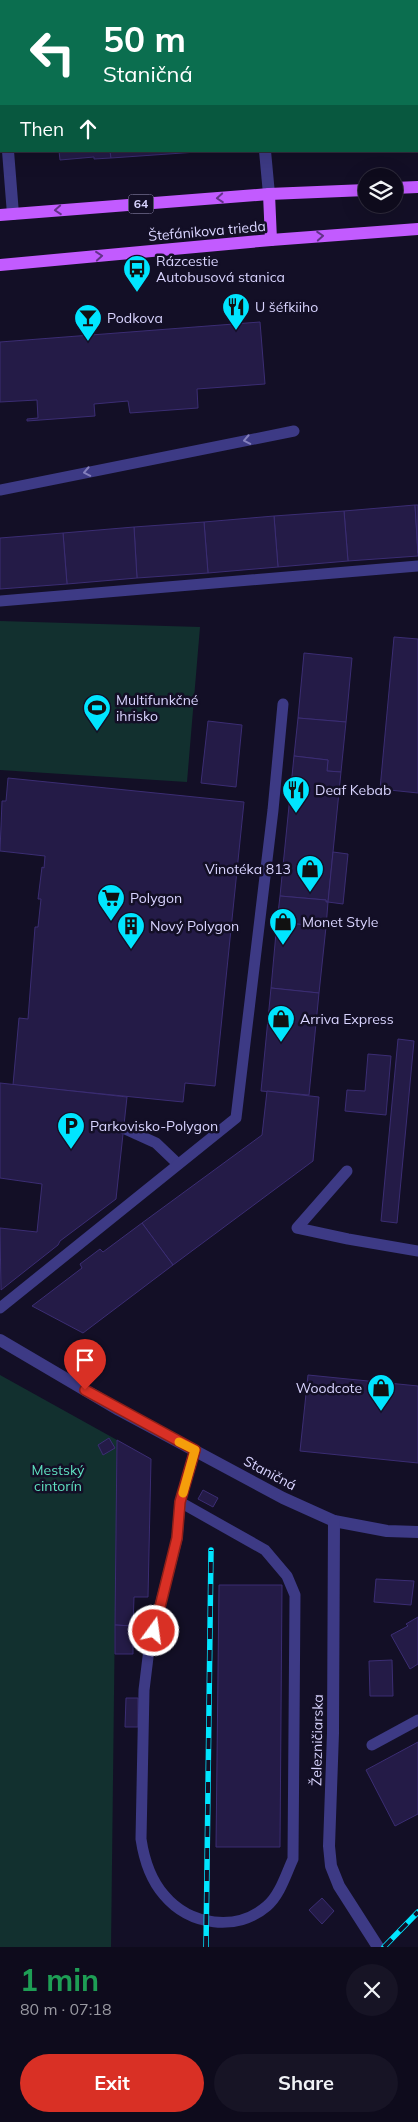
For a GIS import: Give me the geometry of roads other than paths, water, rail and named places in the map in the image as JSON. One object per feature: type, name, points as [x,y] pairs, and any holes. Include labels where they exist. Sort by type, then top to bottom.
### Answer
[{"type":"main road","points":[[403,188],[418,187]]},
{"type":"main road","name":"64","points":[[6,214],[268,194],[358,190]]},
{"type":"main road","points":[[268,194],[271,240]]},
{"type":"main road","name":"Štefánikova trieda","points":[[0,265],[271,240],[418,229]]},
{"type":"street","points":[[6,214],[8,152]]},
{"type":"street","points":[[266,152],[268,194]]},
{"type":"street","name":"Staničná","points":[[0,1340],[119,1410],[283,1498],[334,1521],[387,1531],[418,1532]]},
{"type":"street","name":"Železničiarska","points":[[334,1521],[334,1733],[329,1846],[331,1866],[344,1894],[378,1947]]},
{"type":"lane","points":[[0,490],[294,431]]},
{"type":"lane","points":[[0,601],[418,566]]},
{"type":"lane","points":[[0,1308],[236,1118],[273,810],[283,704]]},
{"type":"lane","points":[[124,1128],[156,1143],[178,1164]]},
{"type":"lane","points":[[347,1171],[297,1228],[418,1251]]},
{"type":"lane","points":[[180,1502],[265,1550],[287,1576],[295,1595],[293,1858],[280,1887],[269,1905],[254,1915],[235,1923],[208,1922],[195,1917],[165,1897],[148,1870],[142,1847],[144,1690],[149,1649],[177,1538],[180,1502],[195,1450]]},
{"type":"lane","points":[[372,1745],[418,1720]]},
{"type":"railway","points":[[206,1947],[211,1550]]},
{"type":"railway","points":[[384,1947],[418,1912]]},
{"type":"place","name":"Rázcestie Autobusová stanica","points":[[137,293]]},
{"type":"place","name":"U šéfkiiho","points":[[236,331]]},
{"type":"place","name":"Podkova","points":[[88,342]]},
{"type":"place","name":"Multifunkčné ihrisko","points":[[97,732]]},
{"type":"place","name":"Deaf Kebab","points":[[296,814]]},
{"type":"place","name":"Vinotéka 813","points":[[310,893]]},
{"type":"place","name":"Polygon","points":[[111,922]]},
{"type":"place","name":"Monet Style","points":[[283,946]]},
{"type":"place","name":"Nový Polygon","points":[[131,950]]},
{"type":"place","name":"Arriva Express","points":[[281,1043]]},
{"type":"place","name":"Parkovisko-Polygon","points":[[71,1150]]},
{"type":"place","name":"Woodcote","points":[[381,1412]]},
{"type":"park label","name":"Mestský cintorín","points":[[58,1478]]}]
